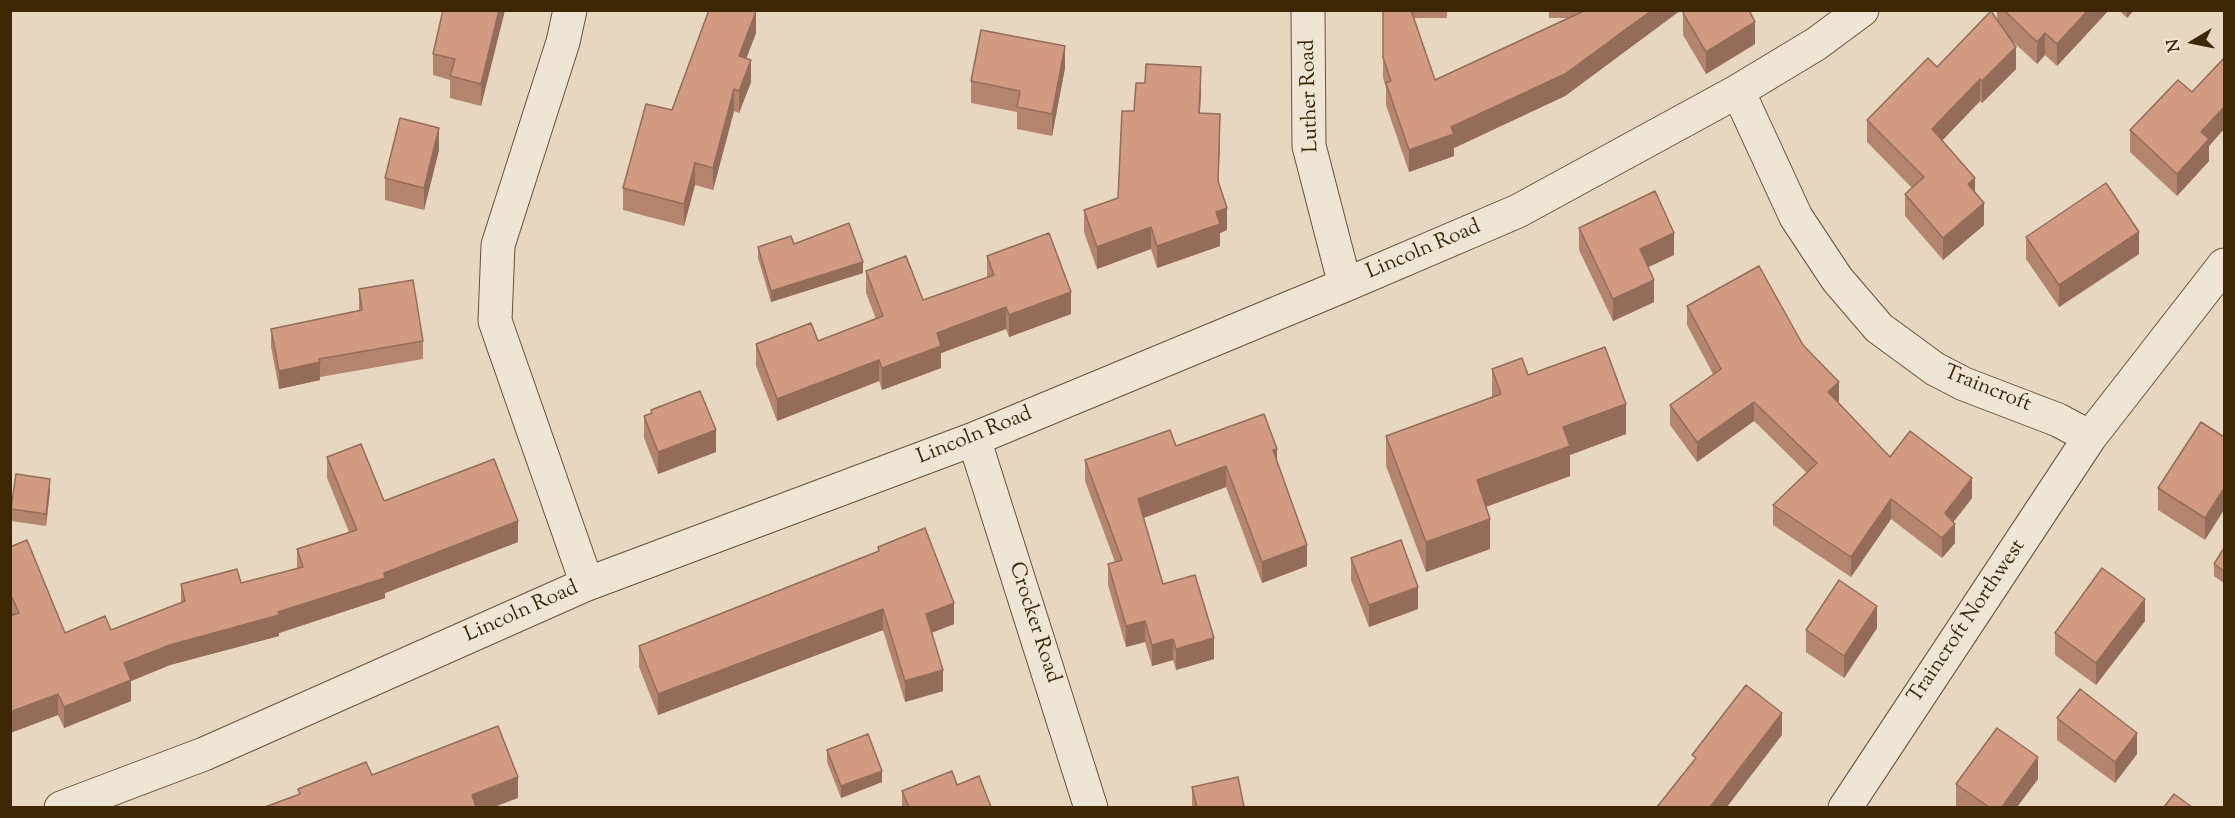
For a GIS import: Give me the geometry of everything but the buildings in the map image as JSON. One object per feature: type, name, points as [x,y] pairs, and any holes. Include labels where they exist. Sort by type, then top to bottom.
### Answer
[{"type":"street","points":[[570,10],[498,245],[495,321],[587,584]]},
{"type":"street","name":"Luther Road","points":[[1308,10],[1309,146],[1345,285]]},
{"type":"street","name":"Lincoln Road","points":[[61,807],[204,754],[587,584],[974,439],[1518,211],[1738,91],[1816,44],[1862,10]]},
{"type":"street","name":"Traincroft","points":[[1738,91],[1796,217],[1837,279],[1879,328],[1935,369],[1964,384],[2048,415],[2090,436]]},
{"type":"street","points":[[2090,436],[2224,265]]},
{"type":"street","name":"Traincroft Northwest","points":[[1845,807],[2090,436]]},
{"type":"street","name":"Crocker Road","points":[[974,439],[1091,807]]}]
